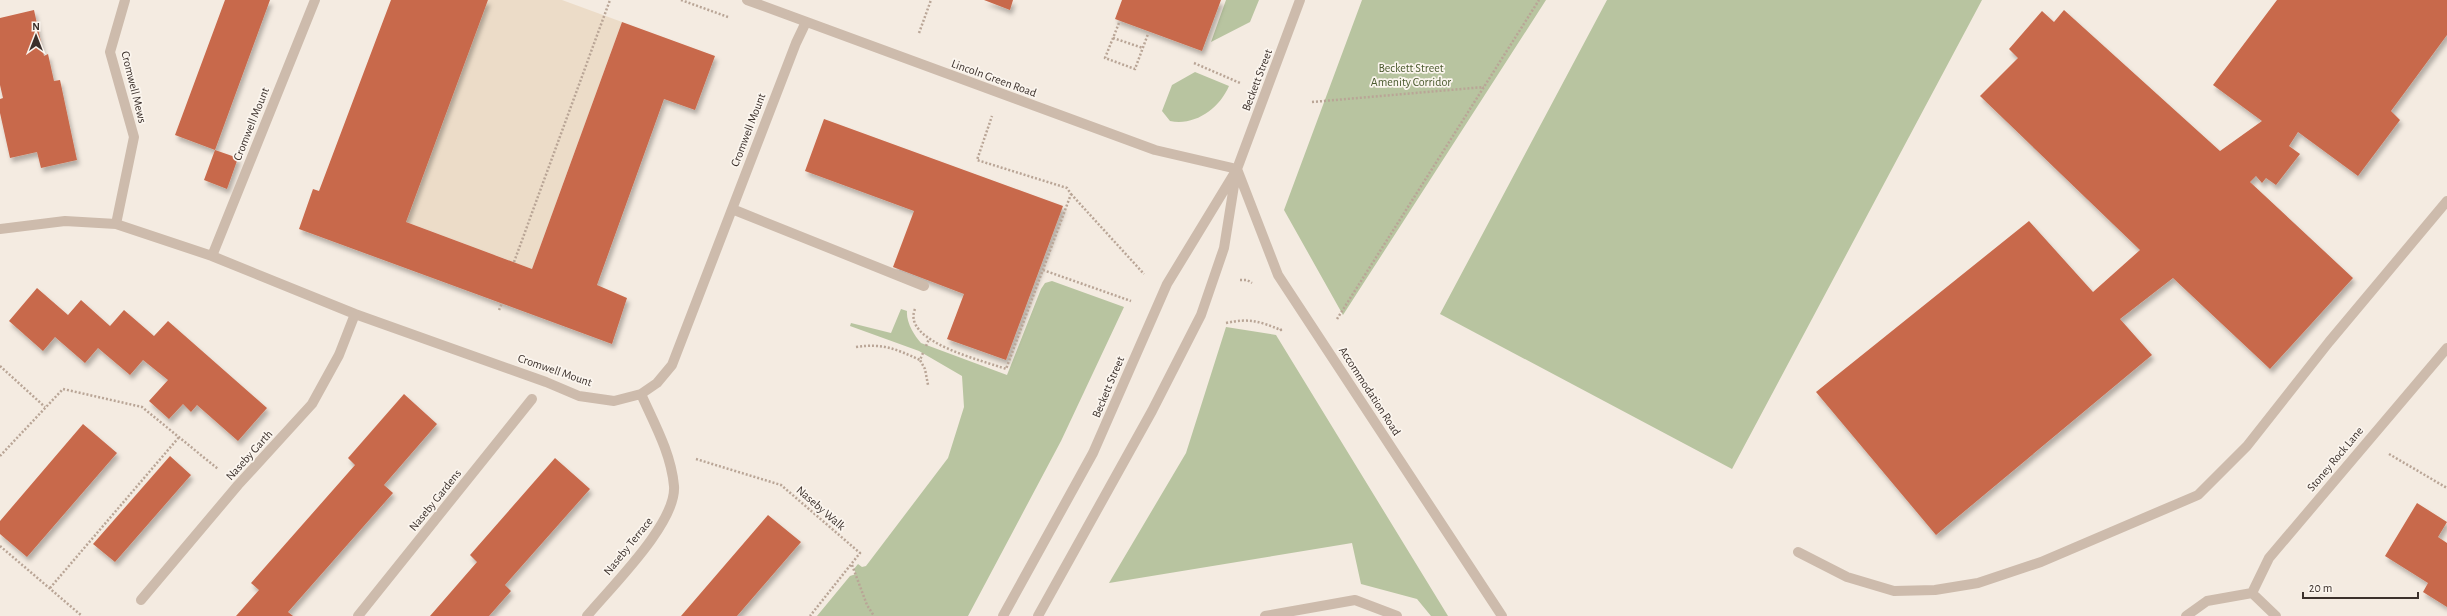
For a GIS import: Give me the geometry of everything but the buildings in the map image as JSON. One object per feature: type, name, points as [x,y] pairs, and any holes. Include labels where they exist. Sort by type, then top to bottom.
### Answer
[{"type":"street","name":"Cromwell Mews","points":[[114,0],[125,2],[110,52],[134,137],[116,224]]},
{"type":"street","name":"Cromwell Mount","points":[[212,256],[314,0]]},
{"type":"street","name":"Lincoln Green Road","points":[[747,0],[1155,150],[1236,169]]},
{"type":"street","name":"Beckett Street","points":[[1003,616],[1093,453],[1167,284],[1236,169],[1300,0]]},
{"type":"street","name":"Cromwell Mount","points":[[0,229],[65,221],[116,224],[212,256],[355,314],[546,382],[579,396],[614,401],[641,394],[657,384],[672,366],[806,22]]},
{"type":"street","name":"Beckett Street","points":[[1038,616],[1162,392],[1201,315],[1224,248],[1236,169]]},
{"type":"street","name":"Accommodation Road","points":[[1236,169],[1278,275],[1502,616]]},
{"type":"street","points":[[1798,552],[1847,577],[1894,591],[1935,590],[1978,583],[2041,562],[2198,495],[2247,446],[2329,342],[2447,201]]},
{"type":"street","points":[[732,209],[924,286]]},
{"type":"street","name":"Naseby Garth","points":[[141,600],[238,485],[312,404],[339,355],[355,314]]},
{"type":"street","name":"Stoney Rock Lane","points":[[2252,592],[2269,558],[2367,440],[2447,348]]},
{"type":"street","name":"Naseby Terrace","points":[[587,616],[643,551],[666,519],[674,487],[667,453],[641,394]]},
{"type":"street","name":"Naseby Gardens","points":[[358,616],[532,400]]},
{"type":"street","name":"Beckett Street","points":[[1046,616],[1063,572]]},
{"type":"street","points":[[2186,616],[2207,601],[2252,592],[2276,616]]},
{"type":"street","points":[[1265,616],[1355,600],[1397,616]]},
{"type":"path","points":[[514,262],[610,0]]},
{"type":"path","points":[[681,0],[730,18]]},
{"type":"path","points":[[919,33],[931,0]]},
{"type":"path","points":[[1332,315],[1336,321],[1538,0]]},
{"type":"path","points":[[1119,23],[1105,58],[1135,69],[1148,34]]},
{"type":"path","points":[[1113,38],[1143,48]]},
{"type":"path","points":[[1194,63],[1240,83]]},
{"type":"path","points":[[1312,102],[1484,86]]},
{"type":"path","points":[[992,116],[977,160],[1067,188],[1145,276]]},
{"type":"path","points":[[924,286],[913,312],[916,326],[929,339],[939,346],[1006,369],[1071,194]]},
{"type":"path","points":[[1043,270],[1131,301],[1135,295]]},
{"type":"path","points":[[1234,283],[1247,280],[1255,288]]},
{"type":"path","points":[[499,310],[502,303]]},
{"type":"path","points":[[1225,324],[1244,319],[1258,321],[1281,330],[1277,324]]},
{"type":"path","points":[[926,346],[929,339]]},
{"type":"path","points":[[856,347],[874,344],[895,348],[920,360],[925,369],[928,385]]},
{"type":"path","points":[[920,360],[923,353]]},
{"type":"path","points":[[0,366],[45,406]]},
{"type":"path","points":[[0,456],[45,406],[63,389],[142,407],[180,436],[221,471]]},
{"type":"path","points":[[50,588],[180,436]]},
{"type":"path","points":[[2367,440],[2447,488]]},
{"type":"path","name":"Naseby Walk","points":[[691,457],[781,485],[860,553],[810,616]]},
{"type":"path","points":[[0,546],[82,616]]},
{"type":"path","points":[[852,565],[867,605],[874,616]]},
{"type":"green space","points":[[1226,0],[1259,0],[1250,22],[1211,42]]},
{"type":"green space","name":"Beckett Street Amenity Corridor","points":[[1362,0],[1546,0],[1343,315],[1284,210]]},
{"type":"green space","points":[[1607,0],[1982,0],[1732,469],[1440,314]]},
{"type":"green space","points":[[1195,72],[1229,86],[1219,102],[1205,114],[1188,121],[1170,121],[1162,111],[1172,85]]},
{"type":"green space","points":[[1052,281],[1124,307],[1061,441],[968,616],[817,616],[850,576],[856,574],[854,569],[858,564],[862,567],[866,566],[948,458],[964,407],[962,376],[919,351],[850,326],[851,323],[891,333],[901,309],[907,311],[911,328],[921,343],[1007,375],[1041,289],[1045,283]]},
{"type":"green space","points":[[1226,327],[1276,335],[1448,616],[1431,616],[1417,599],[1361,584],[1352,543],[1109,583],[1186,453]]},
{"type":"shaded area","points":[[488,0],[562,0],[622,22],[532,269],[406,222]]}]
